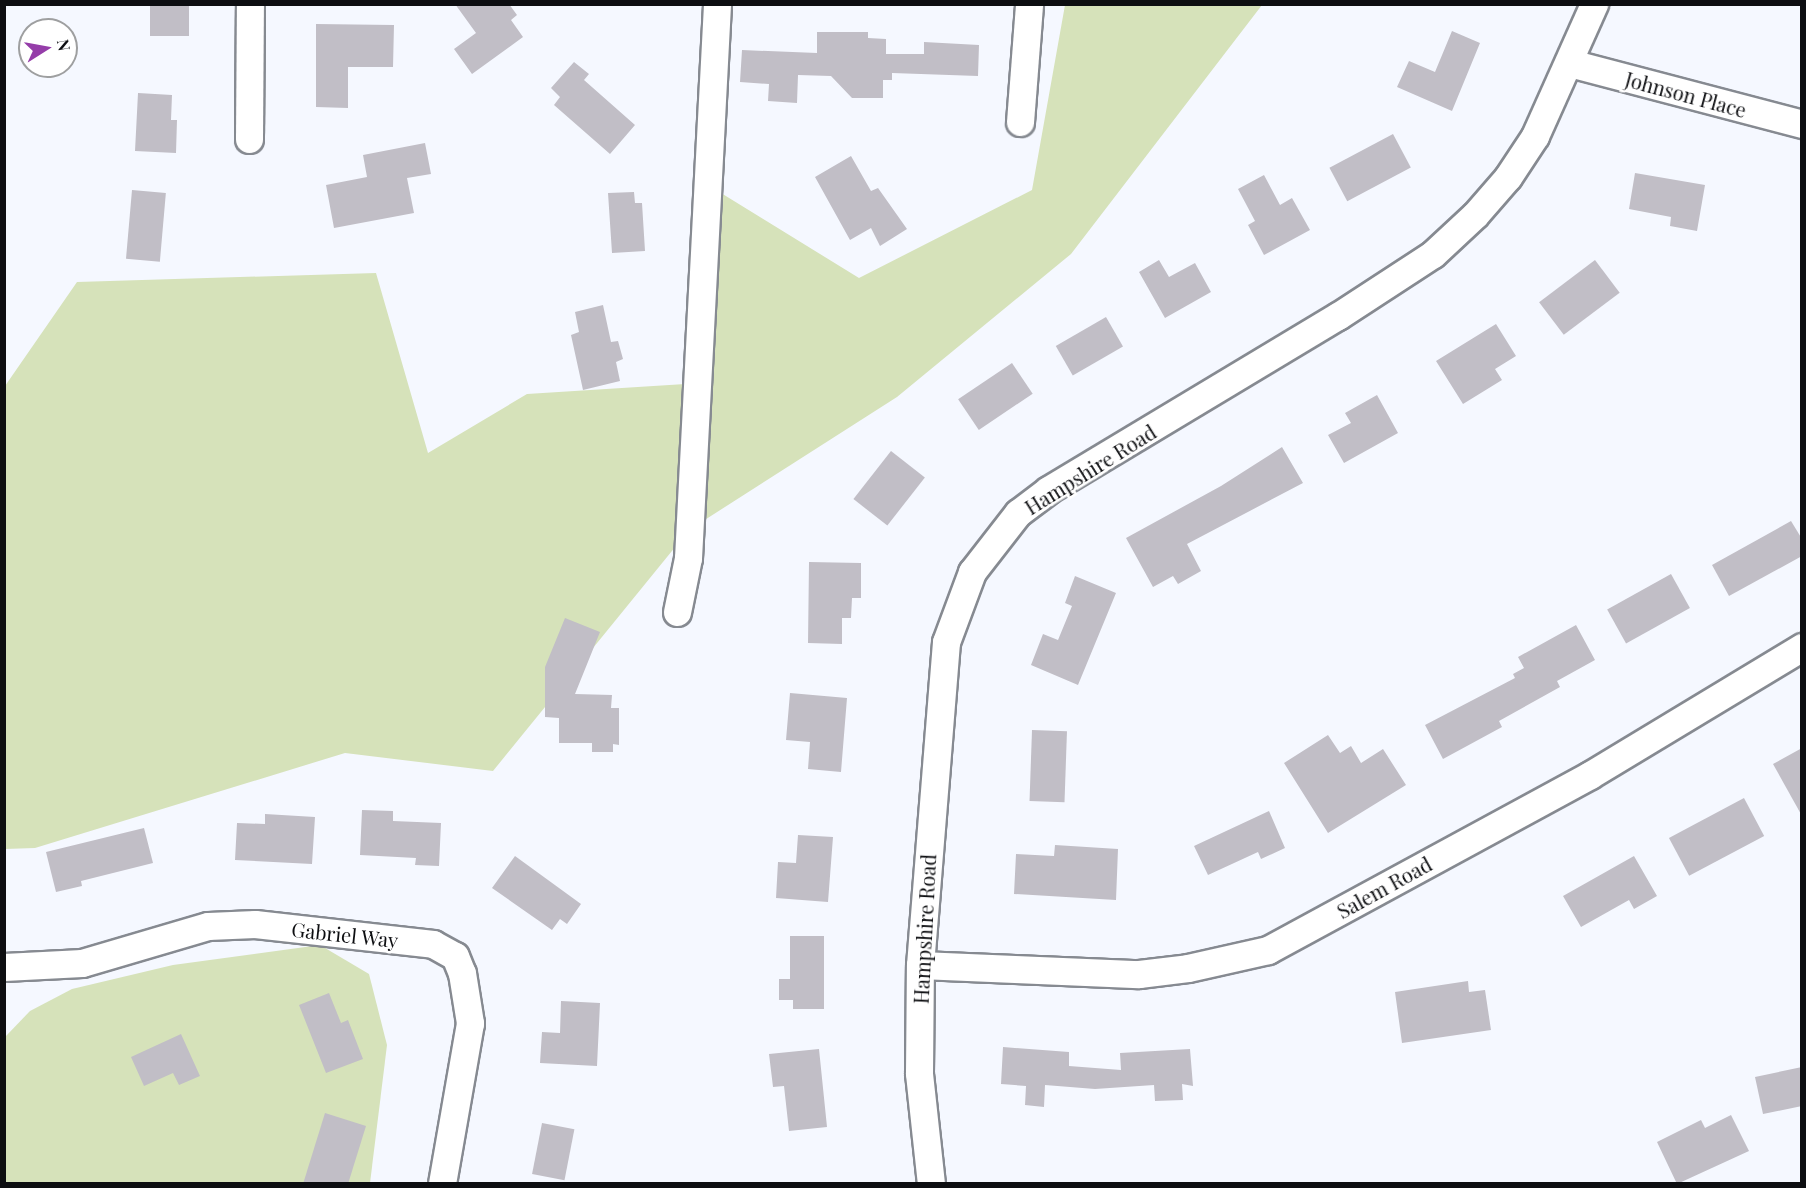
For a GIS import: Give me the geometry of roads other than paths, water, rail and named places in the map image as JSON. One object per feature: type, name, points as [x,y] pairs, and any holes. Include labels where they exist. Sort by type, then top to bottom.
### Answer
[{"type":"street","points":[[249,139],[250,4]]},
{"type":"street","points":[[677,612],[688,558],[717,4]]},
{"type":"street","points":[[1020,122],[1029,4]]},
{"type":"street","name":"Hampshire Road","points":[[931,1184],[919,1073],[920,965],[946,642],[960,597],[993,541],[1018,513],[1047,490],[1319,328],[1433,254],[1475,215],[1508,177],[1535,136],[1570,63],[1594,4]]},
{"type":"street","name":"Johnson Place","points":[[1570,63],[1802,124]]},
{"type":"street","name":"Salem Road","points":[[920,965],[1139,974],[1188,968],[1268,950],[1590,775],[1802,647]]},
{"type":"street","name":"Gabriel Way","points":[[4,967],[82,963],[208,926],[255,924],[433,944],[455,956],[468,995],[470,1023],[442,1184]]}]
